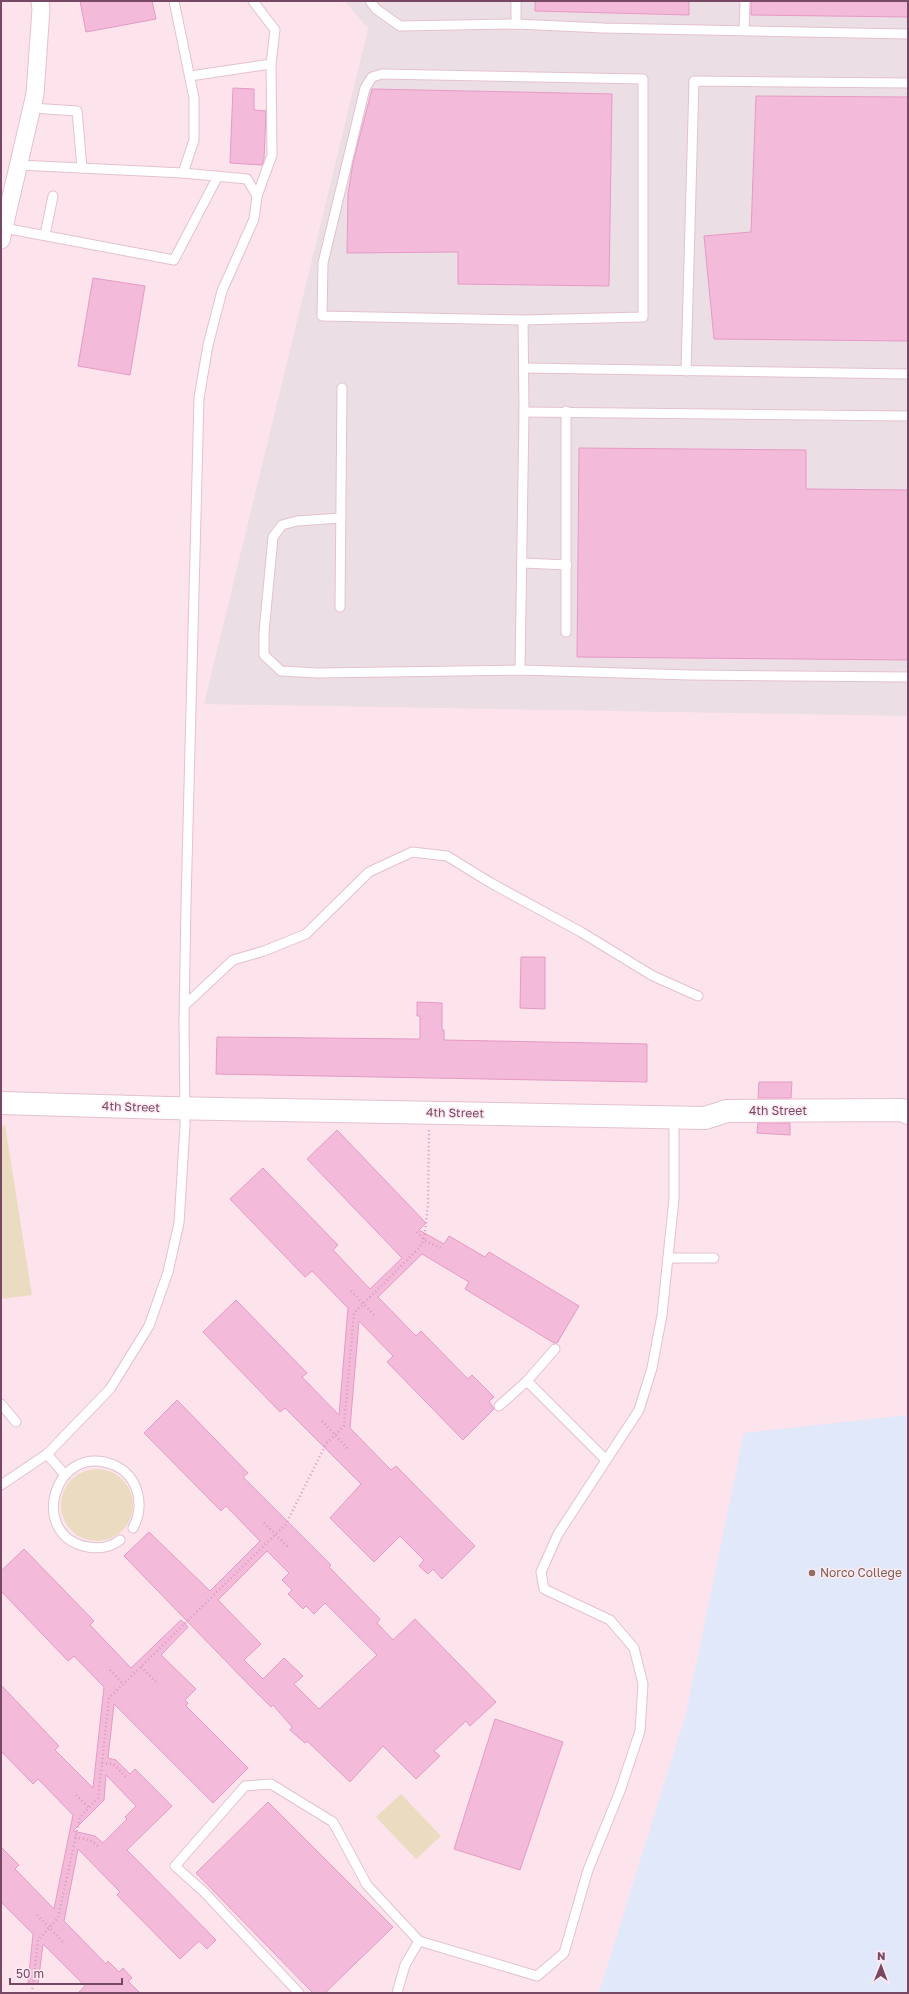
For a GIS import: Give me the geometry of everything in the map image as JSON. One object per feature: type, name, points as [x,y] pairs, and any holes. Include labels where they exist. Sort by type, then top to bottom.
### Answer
[{"type":"street","points":[[2,234],[5,209],[19,165],[35,94],[41,9],[40,1]]},
{"type":"street","name":"4th Street","points":[[1,1103],[705,1118],[759,1098],[776,1097],[860,1098],[906,1113]]},
{"type":"street","points":[[705,1118],[796,1121],[871,1121],[906,1113]]},
{"type":"lane","points":[[174,1],[194,98],[194,140],[183,172]]},
{"type":"lane","points":[[1,1485],[47,1454],[110,1389],[148,1326],[168,1272],[179,1223],[185,1108],[185,1005],[200,398],[208,345],[222,291],[254,219],[257,196],[272,156],[271,64],[275,30],[253,1]]},
{"type":"lane","points":[[370,1],[376,9],[400,26],[516,24],[603,28],[908,34]]},
{"type":"lane","points":[[516,1],[516,24]]},
{"type":"lane","points":[[744,30],[745,1]]},
{"type":"lane","points":[[190,76],[271,64]]},
{"type":"lane","points":[[382,74],[643,79],[643,317],[523,320],[322,316],[323,262],[364,88],[372,77],[382,74]]},
{"type":"lane","points":[[686,371],[694,81],[908,83]]},
{"type":"lane","points":[[32,108],[77,111],[82,168]]},
{"type":"lane","points":[[19,165],[183,172],[247,179],[257,196]]},
{"type":"lane","points":[[2,234],[45,235],[174,260],[192,223],[218,176]]},
{"type":"lane","points":[[45,235],[53,196]]},
{"type":"lane","points":[[520,670],[523,563],[523,320]]},
{"type":"lane","points":[[524,368],[908,374]]},
{"type":"lane","points":[[340,607],[342,388]]},
{"type":"lane","points":[[524,412],[566,411],[908,416]]},
{"type":"lane","points":[[566,411],[566,632]]},
{"type":"lane","points":[[341,518],[297,521],[282,524],[272,537],[264,632],[264,655],[281,671],[318,673],[520,670],[690,675],[908,677]]},
{"type":"lane","points":[[523,563],[567,565]]},
{"type":"lane","points":[[185,1005],[233,960],[264,951],[306,934],[369,872],[412,852],[447,856],[491,883],[581,932],[653,976],[698,996]]},
{"type":"lane","points":[[299,1993],[204,1892],[176,1866],[245,1786],[271,1784],[333,1822],[367,1885],[419,1941],[537,1976],[564,1953],[588,1870],[620,1791],[640,1731],[643,1684],[634,1648],[610,1620],[544,1589],[541,1572],[558,1534],[639,1410],[652,1368],[662,1315],[674,1199],[674,1117]]},
{"type":"lane","points":[[668,1258],[714,1258]]},
{"type":"lane","points":[[499,1406],[527,1381],[555,1349]]},
{"type":"lane","points":[[527,1381],[606,1460]]},
{"type":"lane","points":[[1,1404],[16,1422]]},
{"type":"lane","points":[[47,1454],[65,1475]]},
{"type":"lane","points":[[120,1540],[114,1544],[94,1548],[82,1546],[71,1540],[62,1531],[56,1521],[53,1509],[54,1496],[58,1485],[65,1475],[84,1463],[95,1461],[111,1464],[126,1473],[138,1492],[140,1502],[139,1514],[133,1528]]},
{"type":"lane","points":[[398,1993],[405,1965],[419,1941]]},
{"type":"path","points":[[32,1993],[38,1940],[58,1918],[80,1817],[98,1798],[109,1698],[286,1524],[326,1444],[344,1426],[354,1313],[419,1248],[424,1240],[428,1205],[430,1113]]},
{"type":"path","points":[[416,1232],[424,1240],[442,1248]]},
{"type":"path","points":[[351,1291],[376,1316]]},
{"type":"path","points":[[322,1421],[348,1449]]},
{"type":"path","points":[[264,1523],[289,1548]]},
{"type":"path","points":[[141,1667],[158,1684]]},
{"type":"path","points":[[110,1670],[124,1684]]},
{"type":"path","points":[[102,1763],[113,1764],[126,1777]]},
{"type":"path","points":[[76,1795],[89,1808]]},
{"type":"path","points":[[75,1837],[92,1841],[99,1847]]},
{"type":"path","points":[[37,1915],[63,1942]]},
{"type":"shaded area","points":[[345,1],[908,1],[908,716],[204,704],[368,29]]},
{"type":"shaded area","points":[[5,1125],[32,1295],[1,1299],[1,1126]]},
{"type":"shaded area","name":"Norco College","points":[[908,1415],[908,1993],[599,1993],[686,1713],[744,1433]]},
{"type":"shaded area","points":[[97,1469],[117,1475],[127,1485],[133,1505],[127,1525],[117,1535],[97,1541],[77,1535],[67,1525],[61,1505],[67,1485],[77,1475]]},
{"type":"shaded area","points":[[401,1794],[441,1836],[416,1859],[376,1817]]},
{"type":"building","points":[[80,1],[152,1],[156,19],[86,32]]},
{"type":"building","points":[[535,1],[689,1],[689,15],[535,11]]},
{"type":"building","points":[[751,1],[908,1],[908,17],[751,15]]},
{"type":"building","points":[[233,88],[254,89],[254,110],[266,111],[264,159],[262,165],[230,163]]},
{"type":"building","points":[[372,89],[612,94],[609,286],[458,284],[458,252],[347,253],[348,194],[353,163]]},
{"type":"building","points":[[756,96],[908,97],[908,341],[714,339],[704,236],[751,232]]},
{"type":"building","points":[[93,278],[145,286],[130,375],[78,366]]},
{"type":"building","points":[[579,448],[806,450],[806,489],[908,490],[908,660],[577,657]]},
{"type":"building","points":[[521,957],[545,957],[545,1009],[520,1008]]},
{"type":"building","points":[[417,1002],[442,1003],[442,1030],[444,1030],[444,1040],[647,1044],[647,1082],[216,1074],[217,1037],[420,1039],[420,1016],[417,1016]]},
{"type":"building","points":[[759,1082],[792,1082],[791,1098],[758,1098]]},
{"type":"building","points":[[758,1123],[790,1123],[790,1135],[757,1133]]},
{"type":"building","points":[[337,1130],[426,1223],[419,1230],[444,1244],[449,1236],[485,1257],[489,1252],[579,1306],[557,1343],[554,1343],[465,1289],[469,1282],[422,1254],[378,1297],[416,1336],[421,1331],[468,1379],[472,1375],[494,1397],[489,1401],[494,1409],[463,1440],[387,1362],[393,1356],[359,1321],[350,1428],[391,1470],[396,1466],[475,1546],[442,1579],[433,1569],[428,1574],[419,1566],[424,1560],[400,1536],[374,1562],[330,1518],[361,1484],[285,1408],[280,1412],[203,1332],[236,1300],[307,1373],[302,1377],[339,1415],[348,1308],[312,1271],[305,1277],[230,1199],[263,1168],[338,1245],[333,1250],[370,1289],[402,1258],[307,1159]]},
{"type":"building","points":[[177,1400],[248,1473],[243,1477],[331,1565],[329,1567],[380,1619],[377,1623],[393,1640],[415,1619],[496,1702],[470,1726],[466,1721],[434,1751],[440,1756],[416,1779],[383,1746],[350,1782],[307,1741],[305,1743],[290,1730],[292,1727],[273,1705],[271,1707],[124,1556],[149,1532],[210,1591],[260,1541],[226,1506],[221,1511],[144,1433]],"holes":[[[267,1551],[289,1573],[282,1580],[292,1590],[288,1594],[303,1609],[306,1606],[314,1614],[325,1603],[377,1655],[319,1709],[294,1684],[303,1676],[284,1658],[263,1679],[244,1660],[261,1644],[218,1600]]]},
{"type":"building","points":[[24,1549],[94,1621],[90,1625],[131,1668],[181,1620],[188,1627],[161,1655],[196,1689],[185,1700],[188,1703],[186,1706],[248,1768],[213,1803],[114,1704],[108,1758],[116,1760],[130,1774],[135,1769],[172,1806],[127,1850],[216,1940],[207,1949],[199,1941],[180,1959],[117,1895],[120,1892],[78,1849],[64,1921],[106,1964],[108,1961],[119,1972],[123,1968],[132,1978],[128,1981],[140,1993],[78,1993],[85,1986],[43,1944],[38,1984],[28,1983],[33,1934],[1,1902],[1,1847],[19,1865],[15,1869],[54,1909],[73,1815],[38,1779],[33,1784],[1,1751],[1,1685],[59,1746],[55,1750],[93,1788],[104,1687],[74,1656],[68,1661],[1,1591],[1,1571]],"holes":[[[106,1775],[136,1806],[125,1817],[127,1819],[103,1843],[95,1836],[73,1831],[104,1800]]]},
{"type":"building","points":[[495,1719],[563,1742],[520,1870],[454,1849]]},
{"type":"building","points":[[268,1802],[393,1927],[325,1993],[313,1993],[196,1873]]},
{"type":"place","name":"Norco College","points":[[812,1573]]}]
